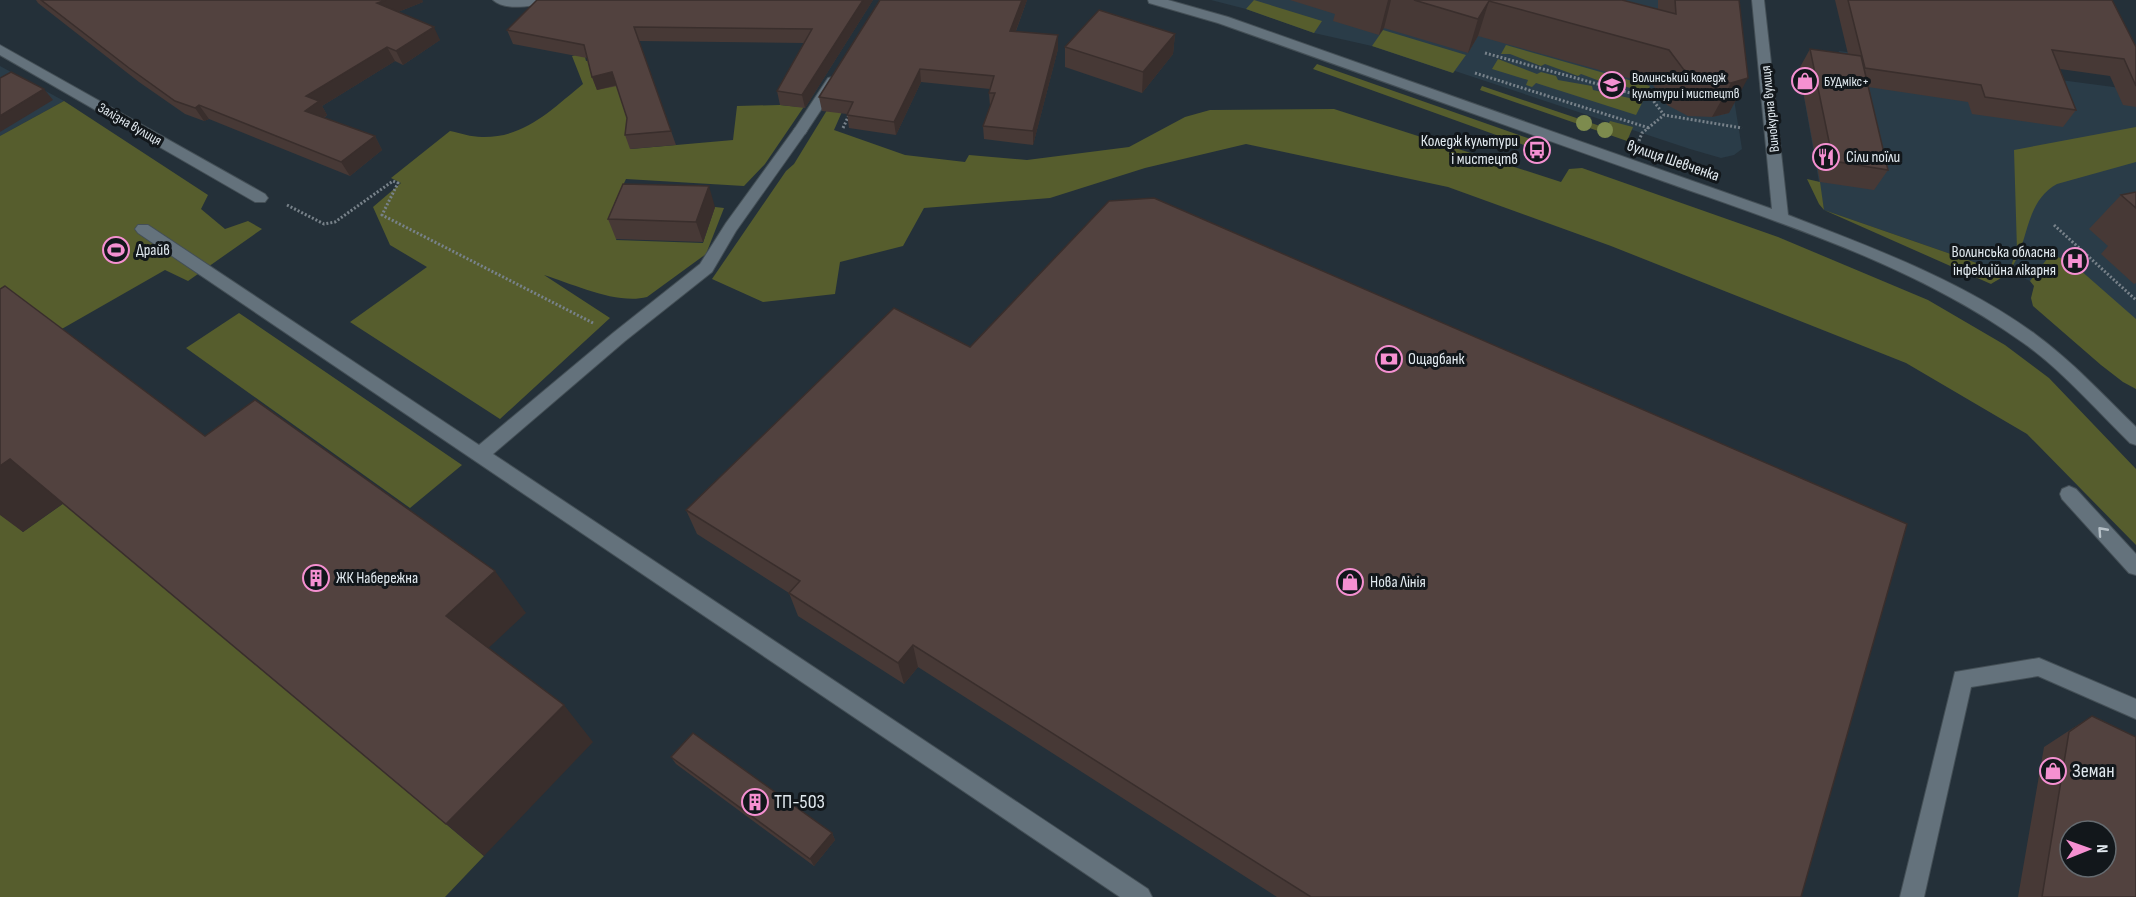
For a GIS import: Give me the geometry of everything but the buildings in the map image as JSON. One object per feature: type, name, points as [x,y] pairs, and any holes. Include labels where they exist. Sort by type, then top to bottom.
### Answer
[{"type":"street","points":[[499,0],[522,3],[541,0]]},
{"type":"street","name":"вулиця Шевченка","points":[[1154,0],[1222,20],[1782,218],[1841,242],[1924,280],[1994,316],[2030,339],[2067,370],[2136,438]]},
{"type":"street","name":"Винокурна вулиця","points":[[1758,0],[1782,218]]},
{"type":"street","name":"Залізна вулиця","points":[[0,49],[260,198]]},
{"type":"street","points":[[480,455],[619,337],[706,267],[731,227],[842,68]]},
{"type":"street","points":[[142,229],[1140,897]]},
{"type":"street","points":[[2069,494],[2136,567]]},
{"type":"street","points":[[1912,897],[1962,679],[2039,667],[2136,709]]},
{"type":"path","points":[[1485,53],[1652,99],[1664,115],[1749,130]]},
{"type":"path","points":[[1475,73],[1649,128]]},
{"type":"path","points":[[843,128],[853,108]]},
{"type":"path","points":[[1636,147],[1642,133],[1664,115]]},
{"type":"path","points":[[260,198],[289,205],[328,224],[335,222],[393,181],[398,183],[382,215],[619,337]]},
{"type":"path","points":[[2054,225],[2136,300]]},
{"type":"shaded area","name":"Волинський коледж культури і мистецтв","points":[[1211,0],[1718,0],[1742,149],[1734,155],[1721,158],[1455,71],[1453,73],[1372,46],[1314,33],[1246,9]]},
{"type":"shaded area","points":[[1839,51],[2136,90],[2136,384],[2030,281],[2009,271],[1994,269],[1824,210],[1799,69],[1844,76]]},
{"type":"shaded area","points":[[0,66],[64,101],[0,136]]},
{"type":"green space","points":[[1254,0],[1322,21],[1314,33],[1246,9]]},
{"type":"green space","points":[[1383,30],[1466,55],[1453,73],[1372,46]]},
{"type":"green space","points":[[1506,45],[1650,86],[1647,93],[1620,85],[1616,87],[1545,64],[1541,66],[1510,54],[1501,54]]},
{"type":"green space","points":[[584,53],[586,61],[593,60],[617,85],[628,119],[631,149],[733,140],[737,106],[800,107],[818,86],[765,164],[744,186],[626,179],[614,204],[630,204],[616,240],[703,243],[715,207],[724,208],[706,254],[647,297],[635,299],[609,296],[544,275],[610,318],[500,419],[350,322],[427,267],[390,245],[373,207],[401,183],[391,178],[450,131],[478,137],[497,136],[525,127],[549,112],[583,84],[572,56]]},
{"type":"green space","points":[[1498,59],[1537,74],[1541,72],[1556,76],[1558,80],[1592,86],[1593,90],[1643,101],[1636,115],[1536,83],[1532,87],[1526,85],[1528,80],[1492,69]]},
{"type":"green space","points":[[1317,64],[1550,146],[1551,150],[1546,153],[1313,69]]},
{"type":"green space","points":[[851,71],[852,89],[834,130],[905,155],[965,162],[969,155],[1027,160],[1129,147],[1185,117],[1210,110],[1334,109],[1561,182],[1569,169],[1582,168],[1778,237],[1928,300],[2005,345],[2049,378],[2136,469],[2136,545],[2027,434],[1906,363],[1611,246],[1448,187],[1246,144],[1145,168],[1050,198],[924,208],[903,246],[840,262],[835,294],[763,302],[712,279],[786,171],[794,164]]},
{"type":"green space","points":[[1482,86],[1606,128],[1610,121],[1633,127],[1627,141],[1480,90]]},
{"type":"green space","name":"Драйв","points":[[64,101],[208,195],[201,209],[225,229],[248,221],[262,229],[188,281],[165,270],[0,367],[0,136]]},
{"type":"green space","points":[[2136,127],[2136,162],[2057,184],[2046,192],[2033,212],[2016,259],[2009,271],[2017,250],[2014,150]]},
{"type":"green space","points":[[1807,179],[1820,182],[1824,210],[1819,204]]},
{"type":"green space","points":[[1824,210],[1994,269],[2009,271],[1991,284]]},
{"type":"green space","points":[[2055,256],[2071,262],[2136,319],[2136,389],[2101,365],[2033,306],[2031,298],[2034,286],[2030,281],[2047,259]]},
{"type":"green space","points":[[239,313],[462,465],[410,508],[186,348]]},
{"type":"green space","points":[[64,503],[484,856],[445,897],[0,897],[0,512],[23,532]]},
{"type":"place","name":"БУДмікс+","points":[[1805,81]]},
{"type":"place","name":"Волинський коледж культури і мистецтв","points":[[1612,85]]},
{"type":"place","name":"Коледж культури і мистецтв","points":[[1537,150]]},
{"type":"place","name":"Сіли поїли","points":[[1826,157]]},
{"type":"place","name":"Драйв","points":[[116,250]]},
{"type":"place","name":"Волинська обласна інфекційна лікарня","points":[[2075,261]]},
{"type":"place","name":"Ощадбанк","points":[[1389,359]]},
{"type":"place","name":"ЖК Набережна","points":[[316,578]]},
{"type":"place","name":"Нова Лінія","points":[[1350,582]]},
{"type":"place","name":"Земан","points":[[2053,771]]},
{"type":"place","name":"ТП-503","points":[[755,802]]}]
